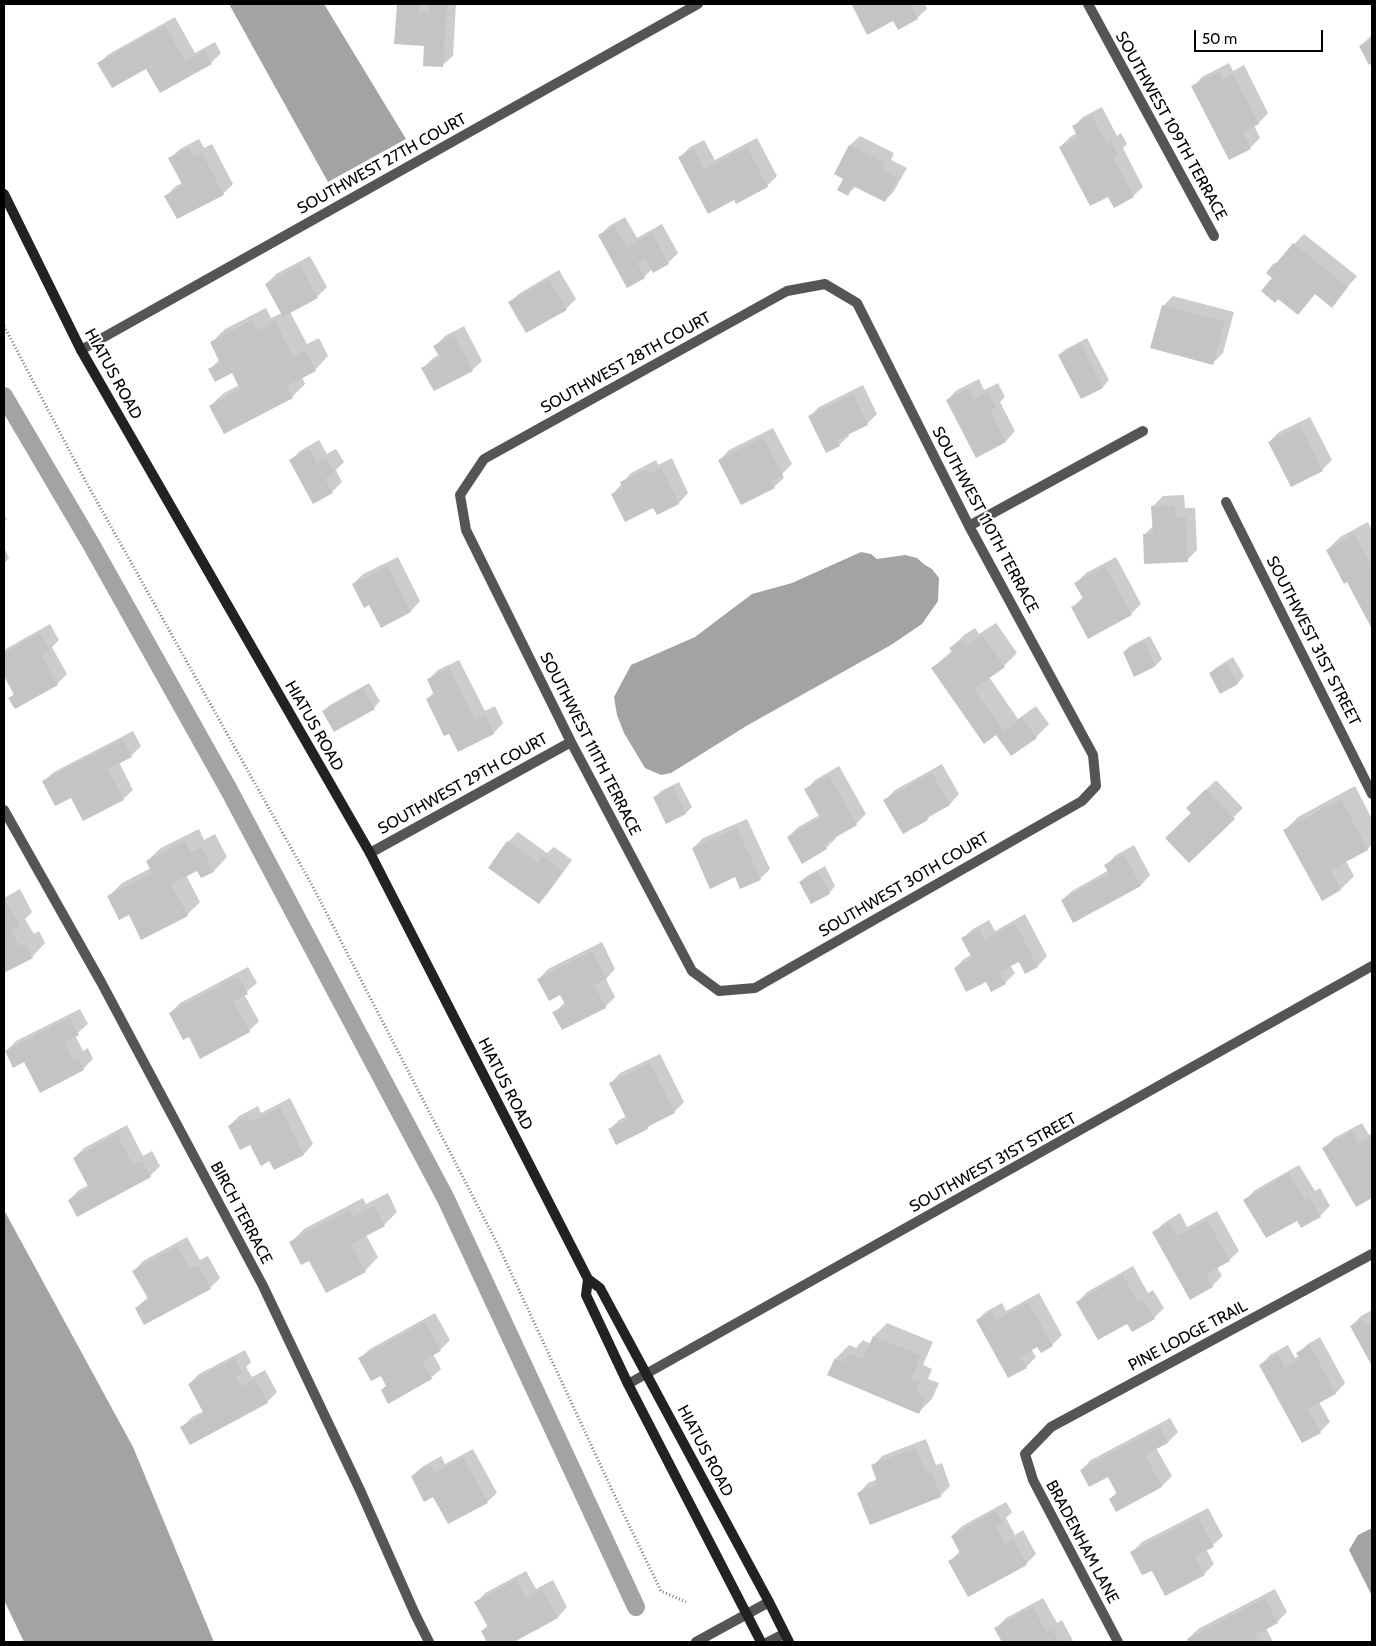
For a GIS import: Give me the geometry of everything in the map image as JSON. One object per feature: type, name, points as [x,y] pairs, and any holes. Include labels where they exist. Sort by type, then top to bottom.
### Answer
[{"type":"street","name":"SOUTHWEST 27TH COURT","points":[[81,350],[698,4]]},
{"type":"street","name":"SOUTHWEST 109TH TERRACE","points":[[1088,4],[1214,236]]},
{"type":"street","name":"HIATUS ROAD","points":[[4,194],[81,350],[370,853],[588,1279],[600,1288],[769,1602],[786,1638]]},
{"type":"street","name":"SOUTHWEST 28TH COURT","points":[[460,495],[484,459],[787,291],[825,284]]},
{"type":"street","name":"SOUTHWEST 110TH TERRACE","points":[[825,284],[857,303],[969,526],[1094,755],[1096,786]]},
{"type":"street","points":[[969,526],[1143,431]]},
{"type":"street","name":"SOUTHWEST 111TH TERRACE","points":[[460,495],[466,530],[571,742],[692,971],[719,992]]},
{"type":"street","name":"SOUTHWEST 31ST STREET","points":[[1226,502],[1372,794]]},
{"type":"street","name":"SOUTHWEST 29TH COURT","points":[[370,853],[571,742]]},
{"type":"street","name":"SOUTHWEST 30TH COURT","points":[[719,992],[755,988],[1082,801],[1096,786]]},
{"type":"street","name":"BIRCH TERRACE","points":[[4,810],[101,982],[263,1286],[360,1490],[429,1642]]},
{"type":"street","name":"SOUTHWEST 31ST STREET","points":[[628,1384],[1372,966]]},
{"type":"street","name":"PINE LODGE TRAIL","points":[[1025,1454],[1051,1427],[1372,1254]]},
{"type":"street","name":"HIATUS ROAD","points":[[588,1279],[586,1296],[628,1384],[761,1642]]},
{"type":"street","name":"BRADENHAM LANE","points":[[1025,1454],[1033,1480],[1118,1642]]},
{"type":"street","points":[[696,1642],[769,1602]]},
{"type":"street","points":[[768,1642],[786,1638]]},
{"type":"path","points":[[4,326],[91,490],[322,904],[499,1247],[661,1591],[686,1602]]},
{"type":"shaded area","points":[[229,4],[324,4],[406,139],[328,182]]},
{"type":"shaded area","points":[[861,552],[871,554],[877,559],[905,555],[917,558],[932,569],[939,578],[938,601],[922,624],[891,645],[748,725],[671,773],[661,775],[645,768],[624,733],[617,715],[614,697],[631,665],[695,637],[752,594],[792,583]]},
{"type":"shaded area","points":[[4,1210],[133,1447],[214,1642],[24,1642],[4,1600]]},
{"type":"shaded area","points":[[1372,1528],[1372,1596],[1349,1550],[1358,1535]]},
{"type":"building","points":[[397,4],[419,4],[418,13],[430,13],[430,4],[447,4],[443,67],[423,66],[424,46],[394,44]]},
{"type":"building","points":[[910,4],[918,19],[898,30],[893,21],[867,35],[852,5]]},
{"type":"building","points":[[165,25],[185,61],[204,51],[212,64],[160,93],[146,69],[112,88],[97,63]]},
{"type":"building","points":[[1372,39],[1372,63],[1369,65],[1359,46]]},
{"type":"building","points":[[1219,72],[1223,79],[1233,74],[1259,124],[1243,132],[1251,149],[1229,160],[1191,86]]},
{"type":"building","points":[[1092,116],[1107,144],[1111,142],[1118,154],[1113,157],[1134,197],[1114,208],[1108,197],[1090,206],[1059,147],[1078,137],[1072,126]]},
{"type":"building","points":[[849,145],[885,163],[882,170],[898,178],[885,202],[853,186],[848,196],[837,190],[843,179],[834,174]]},
{"type":"building","points":[[747,147],[768,187],[736,204],[734,200],[708,214],[678,157],[694,149],[704,169]]},
{"type":"building","points":[[189,148],[194,157],[202,153],[224,195],[177,219],[164,196],[183,186],[168,158]]},
{"type":"building","points":[[615,226],[627,247],[652,233],[669,264],[653,273],[645,259],[637,263],[645,278],[627,288],[598,235]]},
{"type":"building","points":[[1293,243],[1348,287],[1332,308],[1315,294],[1298,315],[1278,299],[1275,303],[1261,291],[1272,278],[1266,273]]},
{"type":"building","points":[[300,265],[318,298],[283,317],[265,284]]},
{"type":"building","points":[[549,279],[567,310],[526,333],[508,302]]},
{"type":"building","points":[[1162,305],[1225,322],[1213,365],[1150,348]]},
{"type":"building","points":[[252,320],[258,331],[275,321],[293,357],[305,350],[316,371],[287,386],[293,398],[224,434],[209,406],[240,389],[232,373],[215,382],[208,369],[220,363],[210,342]]},
{"type":"building","points":[[454,335],[473,371],[434,391],[421,368],[440,358],[433,346]]},
{"type":"building","points":[[1081,343],[1103,388],[1081,399],[1058,355]]},
{"type":"building","points":[[969,388],[974,399],[988,392],[996,408],[990,411],[1006,442],[976,458],[946,400]]},
{"type":"building","points":[[853,394],[868,425],[837,440],[840,446],[826,453],[808,416]]},
{"type":"building","points":[[1300,426],[1323,471],[1291,487],[1268,442]]},
{"type":"building","points":[[763,437],[783,475],[771,481],[775,488],[741,505],[718,460]]},
{"type":"building","points":[[309,449],[317,463],[326,458],[335,473],[325,479],[333,493],[313,504],[289,460]]},
{"type":"building","points":[[661,467],[679,504],[657,515],[653,508],[625,522],[611,494],[623,488],[620,482],[646,469],[648,474]]},
{"type":"building","points":[[1175,505],[1176,518],[1186,517],[1188,562],[1144,564],[1143,534],[1153,534],[1151,506]]},
{"type":"building","points":[[1355,534],[1372,567],[1372,629],[1347,582],[1344,584],[1326,550]]},
{"type":"building","points":[[388,566],[411,612],[381,628],[369,605],[364,608],[352,584]]},
{"type":"building","points":[[1105,566],[1132,615],[1088,639],[1071,607],[1084,600],[1074,583]]},
{"type":"building","points":[[40,633],[50,650],[41,655],[58,685],[15,709],[8,698],[14,695],[4,676],[4,653]]},
{"type":"building","points":[[982,635],[1005,667],[974,689],[1004,731],[1022,718],[1037,738],[1011,756],[996,735],[984,744],[931,668],[953,653],[949,648],[961,640],[966,646]]},
{"type":"building","points":[[1144,641],[1156,666],[1134,677],[1123,652]]},
{"type":"building","points":[[1227,663],[1238,684],[1220,694],[1209,673]]},
{"type":"building","points":[[449,668],[475,720],[485,715],[494,734],[458,752],[449,734],[444,736],[426,699],[434,695],[427,679]]},
{"type":"building","points":[[363,688],[375,709],[334,732],[322,711]]},
{"type":"building","points":[[123,739],[132,757],[108,769],[124,800],[83,821],[71,798],[55,806],[42,781]]},
{"type":"building","points":[[932,773],[950,805],[903,834],[883,800]]},
{"type":"building","points":[[829,775],[857,825],[824,844],[827,849],[802,864],[787,837],[820,818],[804,789]]},
{"type":"building","points":[[673,787],[686,814],[666,824],[653,797]]},
{"type":"building","points":[[1206,789],[1235,819],[1189,863],[1165,838],[1191,813],[1186,808]]},
{"type":"building","points":[[1341,799],[1368,850],[1331,870],[1341,890],[1322,901],[1283,830]]},
{"type":"building","points":[[737,828],[761,880],[740,889],[735,877],[710,889],[692,848]]},
{"type":"building","points":[[185,841],[191,852],[202,847],[214,872],[201,878],[197,871],[171,884],[188,916],[141,940],[129,915],[119,920],[107,896],[152,873],[146,861]]},
{"type":"building","points":[[507,841],[538,863],[543,856],[563,871],[539,904],[488,868]]},
{"type":"building","points":[[1124,854],[1141,886],[1073,923],[1061,900],[1109,874],[1104,865]]},
{"type":"building","points":[[818,871],[830,894],[811,904],[799,882]]},
{"type":"building","points":[[6,901],[20,926],[11,930],[20,947],[25,944],[33,958],[4,973],[4,903]]},
{"type":"building","points":[[1015,923],[1038,967],[1025,974],[1019,962],[999,972],[1006,984],[991,992],[986,982],[966,992],[954,968],[972,958],[961,938],[979,929],[984,940]]},
{"type":"building","points":[[592,951],[606,979],[594,985],[606,1008],[562,1030],[552,1012],[566,1006],[560,995],[549,1001],[537,979]]},
{"type":"building","points":[[238,976],[248,994],[233,1001],[250,1032],[200,1059],[189,1037],[183,1040],[169,1013]]},
{"type":"building","points":[[70,1018],[79,1035],[64,1042],[73,1060],[78,1057],[84,1070],[40,1093],[24,1062],[13,1068],[5,1051]]},
{"type":"building","points":[[650,1063],[675,1113],[616,1145],[608,1129],[627,1120],[609,1083]]},
{"type":"building","points":[[280,1107],[304,1155],[274,1170],[269,1161],[261,1166],[250,1145],[240,1150],[228,1126],[248,1115],[251,1122]]},
{"type":"building","points":[[1352,1131],[1359,1144],[1372,1136],[1372,1198],[1356,1207],[1322,1148]]},
{"type":"building","points":[[117,1134],[133,1165],[142,1160],[151,1177],[77,1217],[68,1200],[89,1188],[73,1158]]},
{"type":"building","points":[[1289,1173],[1305,1200],[1309,1197],[1321,1217],[1301,1228],[1297,1221],[1266,1238],[1243,1200]]},
{"type":"building","points":[[374,1205],[385,1226],[351,1244],[366,1272],[326,1293],[309,1261],[301,1265],[289,1242],[349,1210],[353,1217]]},
{"type":"building","points":[[1207,1220],[1230,1261],[1206,1274],[1213,1287],[1190,1300],[1152,1232],[1170,1222],[1177,1236]]},
{"type":"building","points":[[177,1246],[190,1269],[198,1265],[211,1289],[144,1325],[135,1308],[149,1300],[132,1271]]},
{"type":"building","points":[[1123,1275],[1138,1302],[1143,1299],[1155,1319],[1132,1332],[1127,1324],[1098,1340],[1076,1302]]},
{"type":"building","points":[[1028,1302],[1053,1346],[1041,1353],[1037,1347],[1020,1357],[1027,1368],[1008,1378],[976,1320],[992,1311],[996,1320]]},
{"type":"building","points":[[1362,1319],[1366,1325],[1372,1322],[1372,1366],[1350,1326]]},
{"type":"building","points":[[425,1322],[441,1351],[422,1361],[432,1379],[388,1404],[381,1390],[386,1386],[381,1376],[371,1381],[358,1358]]},
{"type":"building","points":[[873,1336],[921,1355],[911,1379],[920,1382],[916,1392],[926,1397],[919,1414],[827,1375],[835,1358],[845,1362],[849,1353],[863,1359]]},
{"type":"building","points":[[1310,1345],[1336,1394],[1308,1409],[1321,1433],[1302,1443],[1259,1365],[1278,1354],[1285,1367],[1300,1359],[1296,1353]]},
{"type":"building","points":[[235,1358],[242,1373],[236,1376],[241,1386],[255,1379],[268,1403],[190,1445],[180,1427],[204,1414],[188,1384]]},
{"type":"building","points":[[1160,1427],[1168,1443],[1145,1455],[1162,1487],[1116,1512],[1109,1499],[1117,1494],[1108,1477],[1089,1487],[1080,1470]]},
{"type":"building","points":[[916,1448],[927,1474],[932,1472],[941,1497],[870,1525],[857,1493],[878,1484],[871,1465]]},
{"type":"building","points":[[463,1457],[488,1503],[448,1524],[433,1497],[424,1502],[411,1476],[431,1465],[435,1473]]},
{"type":"building","points":[[996,1511],[1003,1523],[996,1527],[1005,1544],[1013,1539],[1027,1565],[968,1597],[948,1561],[961,1555],[951,1536]]},
{"type":"building","points":[[1198,1517],[1214,1547],[1195,1556],[1205,1575],[1165,1596],[1152,1571],[1142,1575],[1130,1552]]},
{"type":"building","points":[[516,1580],[526,1598],[542,1589],[558,1618],[514,1642],[487,1642],[481,1631],[488,1627],[474,1602]]},
{"type":"building","points":[[1265,1598],[1278,1623],[1255,1635],[1259,1642],[1189,1642],[1187,1639]]},
{"type":"building","points":[[1033,1607],[1046,1632],[1052,1629],[1059,1642],[1002,1642],[994,1628]]},
{"type":"waterway","points":[[4,396],[91,544],[229,790],[446,1199],[636,1607]]}]
